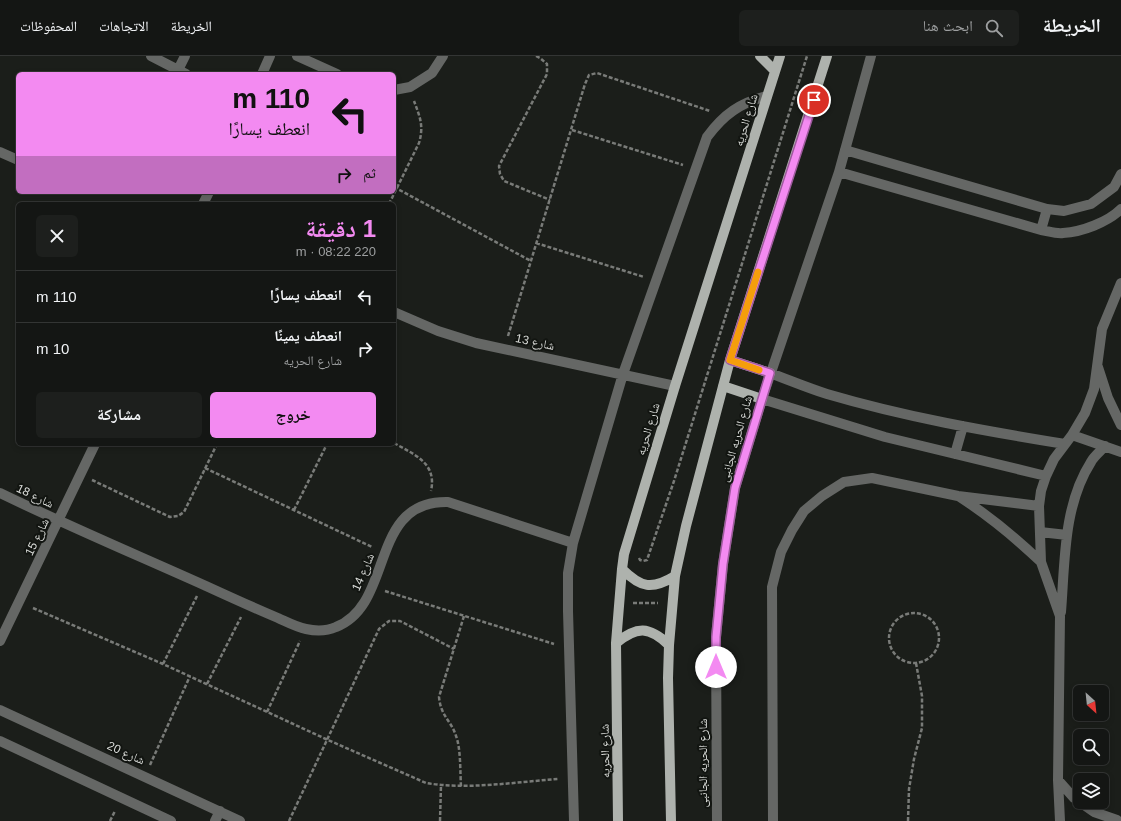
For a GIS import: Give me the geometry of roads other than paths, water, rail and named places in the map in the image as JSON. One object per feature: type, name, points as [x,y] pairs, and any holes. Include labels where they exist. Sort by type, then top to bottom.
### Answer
[{"type":"main road","points":[[760,56],[775,71]]},
{"type":"main road","name":"شارع الحريه","points":[[618,821],[616,643],[624,554],[675,386],[780,56]]},
{"type":"main road","points":[[671,821],[668,678],[669,645],[675,576],[686,526],[730,360],[827,56]]},
{"type":"main road","points":[[730,360],[770,373]]},
{"type":"main road","points":[[723,386],[762,399]]},
{"type":"main road","points":[[622,569],[632,580],[646,585],[662,584],[675,576]]},
{"type":"main road","points":[[616,643],[628,633],[643,630],[658,635],[669,645]]},
{"type":"street","points":[[151,56],[182,72],[185,56]]},
{"type":"street","points":[[263,72],[270,56]]},
{"type":"street","points":[[297,56],[333,72]]},
{"type":"street","points":[[396,90],[410,88],[432,73],[443,56]]},
{"type":"street","name":"شارع الحريه الجانبى","points":[[717,821],[716,637],[723,564],[735,488],[770,373],[845,150],[871,56]]},
{"type":"street","points":[[574,821],[568,611],[568,573],[573,543],[623,374],[707,137],[725,116],[745,103],[768,96]]},
{"type":"street","points":[[845,150],[1047,209],[1064,212],[1091,204],[1114,187],[1121,174]]},
{"type":"street","points":[[0,152],[16,159]]},
{"type":"street","points":[[838,172],[1041,230],[1063,234],[1090,228],[1115,215],[1121,208]]},
{"type":"street","points":[[1041,230],[1047,209]]},
{"type":"street","points":[[1060,616],[1041,562],[1039,506],[1041,491],[1054,459],[1072,435],[1085,413],[1094,389],[1102,329],[1121,283]]},
{"type":"street","name":"شارع 13","points":[[396,313],[444,333],[476,343],[675,386]]},
{"type":"street","points":[[1097,364],[1108,398],[1121,425]]},
{"type":"street","points":[[770,373],[827,394],[894,412],[1065,444]]},
{"type":"street","points":[[762,399],[885,437],[1046,476]]},
{"type":"street","points":[[955,454],[963,426]]},
{"type":"street","points":[[1072,435],[1121,452]]},
{"type":"street","name":"شارع 15","points":[[0,641],[82,475],[94,446]]},
{"type":"street","points":[[1060,821],[1058,780],[1060,616],[1067,535],[1075,497],[1082,479],[1092,461],[1105,446]]},
{"type":"street","points":[[774,821],[772,587],[781,552],[804,511],[822,496],[844,482],[872,478],[958,496],[1039,506]]},
{"type":"street","name":"شارع 18","points":[[0,493],[59,522]]},
{"type":"street","points":[[958,496],[1004,528],[1041,562]]},
{"type":"street","name":"شارع 14","points":[[59,522],[305,629],[320,631],[335,628],[349,620],[359,609],[372,587],[396,528],[402,519],[410,512],[429,504],[448,502],[573,543]]},
{"type":"street","points":[[1040,532],[1067,535]]},
{"type":"street","name":"شارع 20","points":[[0,710],[240,821]]},
{"type":"street","points":[[0,741],[171,821]]},
{"type":"street","points":[[1058,780],[1074,798],[1094,812],[1118,820]]},
{"type":"street","points":[[215,821],[220,811]]}]
